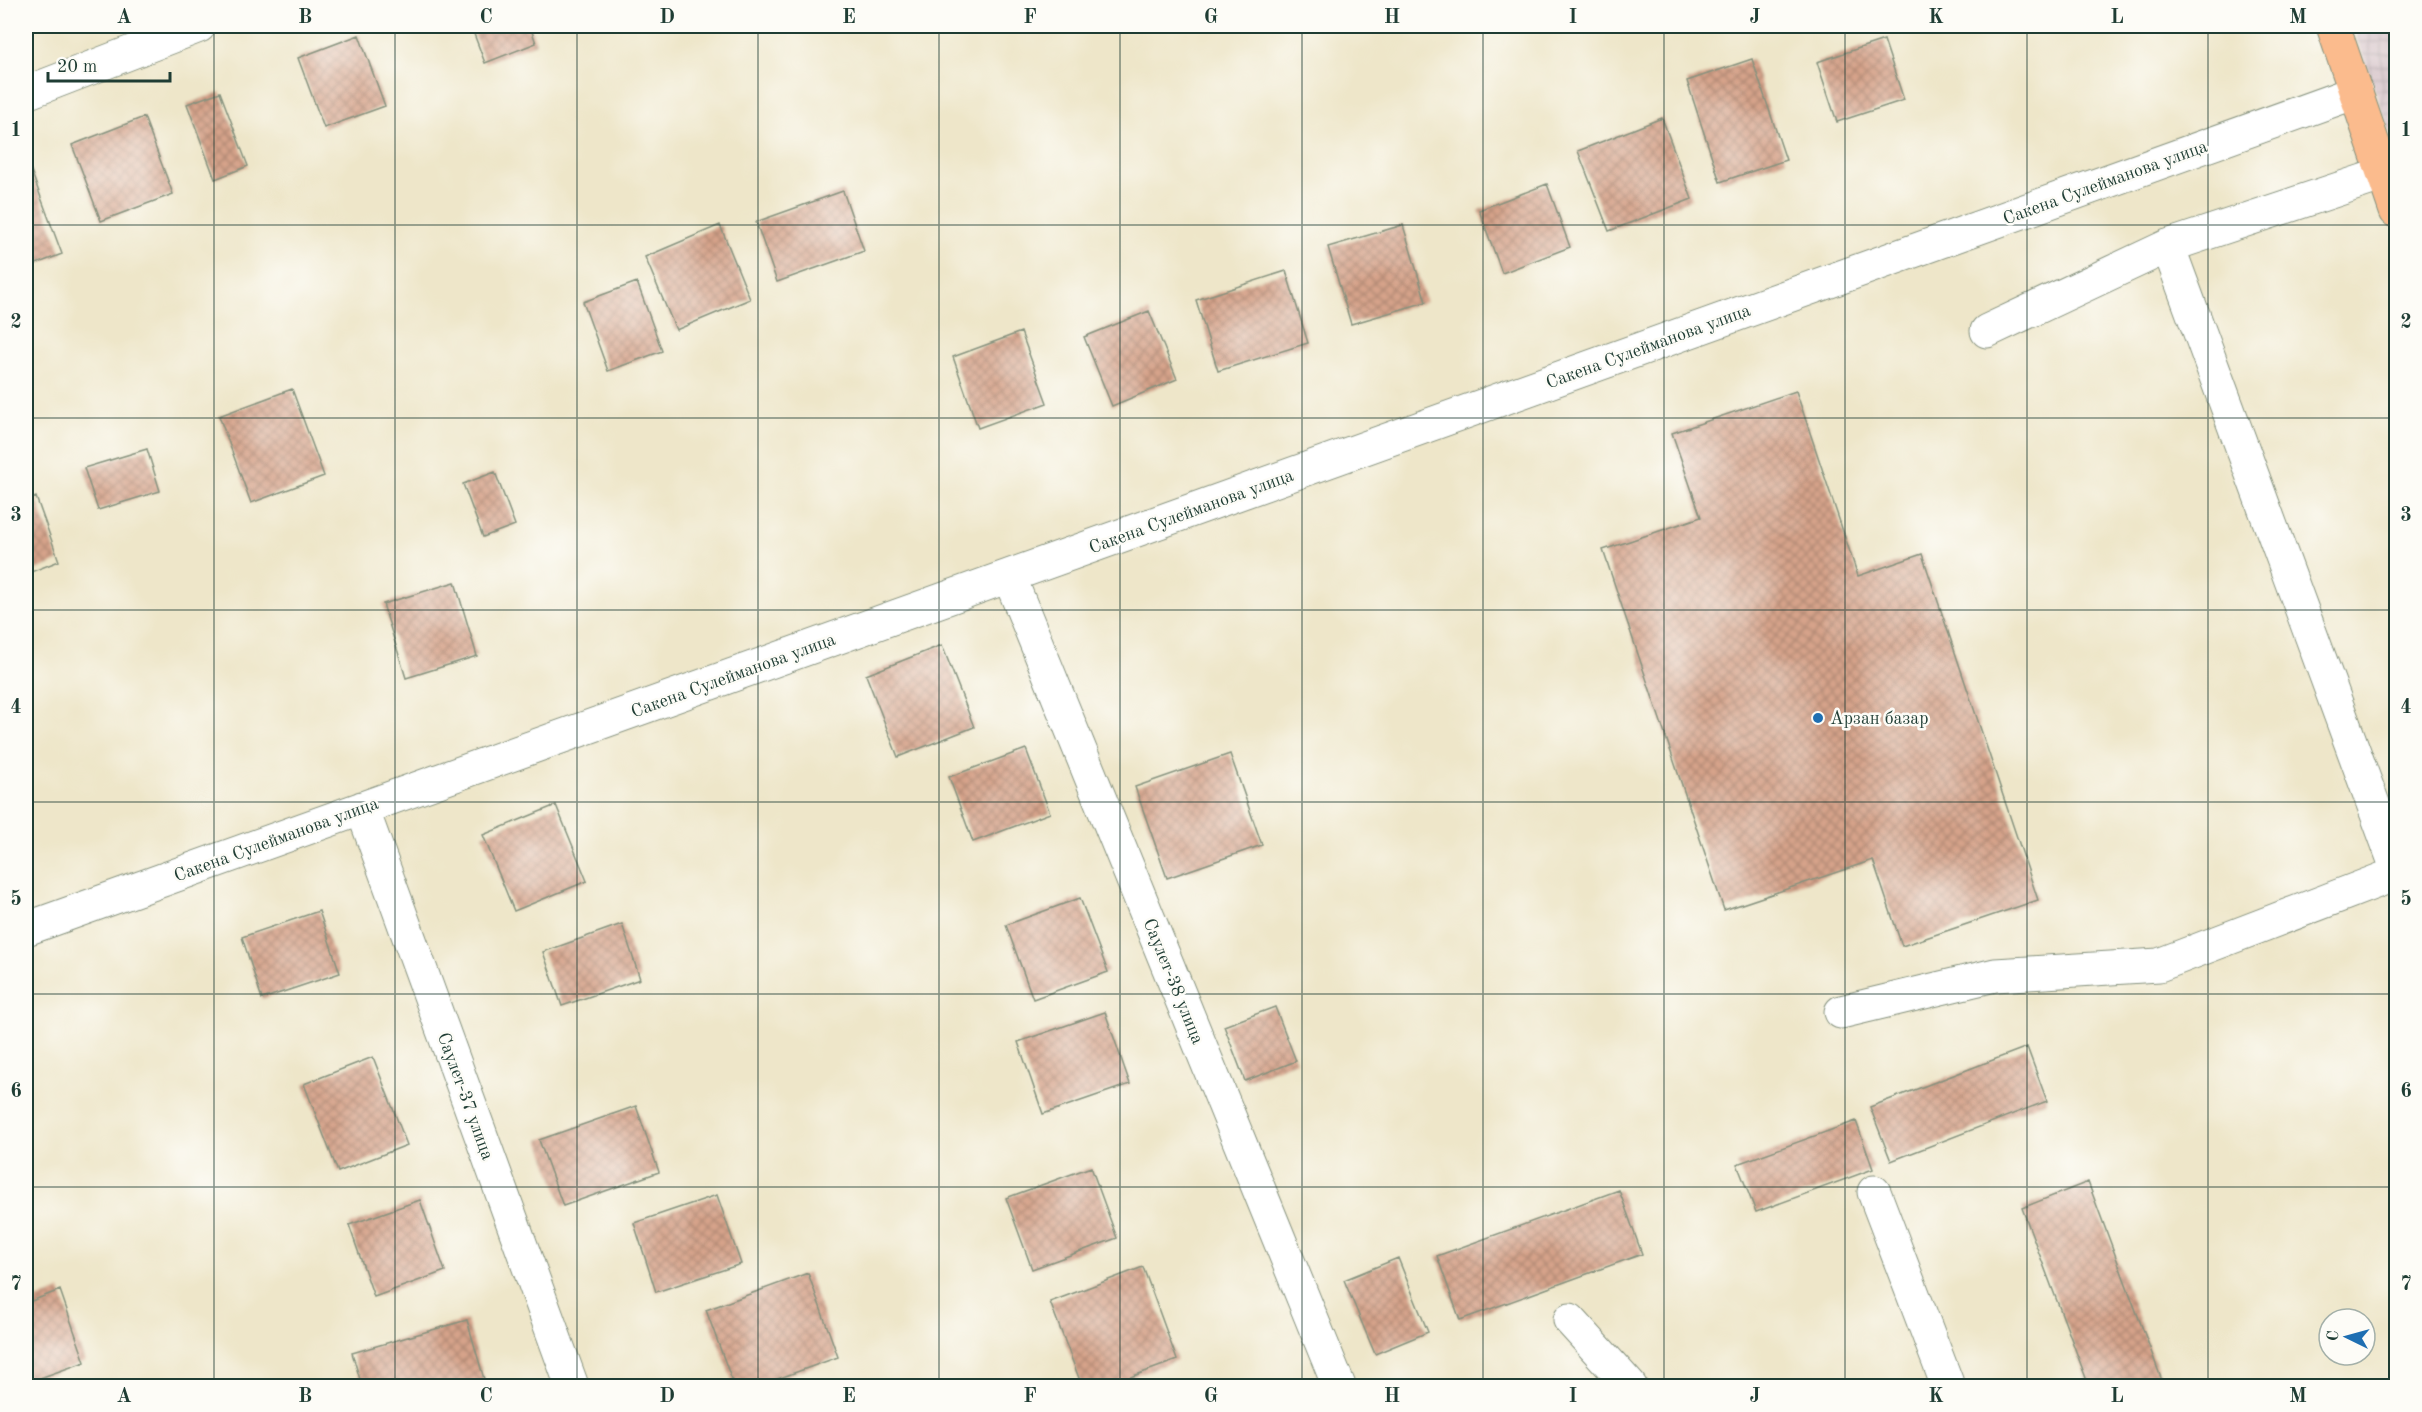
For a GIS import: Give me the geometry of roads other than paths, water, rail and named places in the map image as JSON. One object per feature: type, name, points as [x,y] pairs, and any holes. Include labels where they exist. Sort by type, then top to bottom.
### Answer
[{"type":"main road","points":[[2333,26],[2397,211]]},
{"type":"street","points":[[26,93],[199,26]]},
{"type":"street","name":"Сакена Сулейманова улица","points":[[26,929],[2356,92]]},
{"type":"street","points":[[1987,331],[2168,246],[2384,174]]},
{"type":"street","points":[[2168,246],[2397,866]]},
{"type":"street","name":"Саулет-38 улица","points":[[1009,576],[1339,1386]]},
{"type":"street","name":"Саулет-37 улица","points":[[362,808],[571,1385]]},
{"type":"street","points":[[1842,1012],[1995,975],[2159,965],[2397,874]]},
{"type":"street","points":[[1874,1192],[1948,1386]]},
{"type":"street","points":[[1570,1320],[1630,1386]]},
{"type":"place","name":"Арзан базар","points":[[1818,718]]}]
